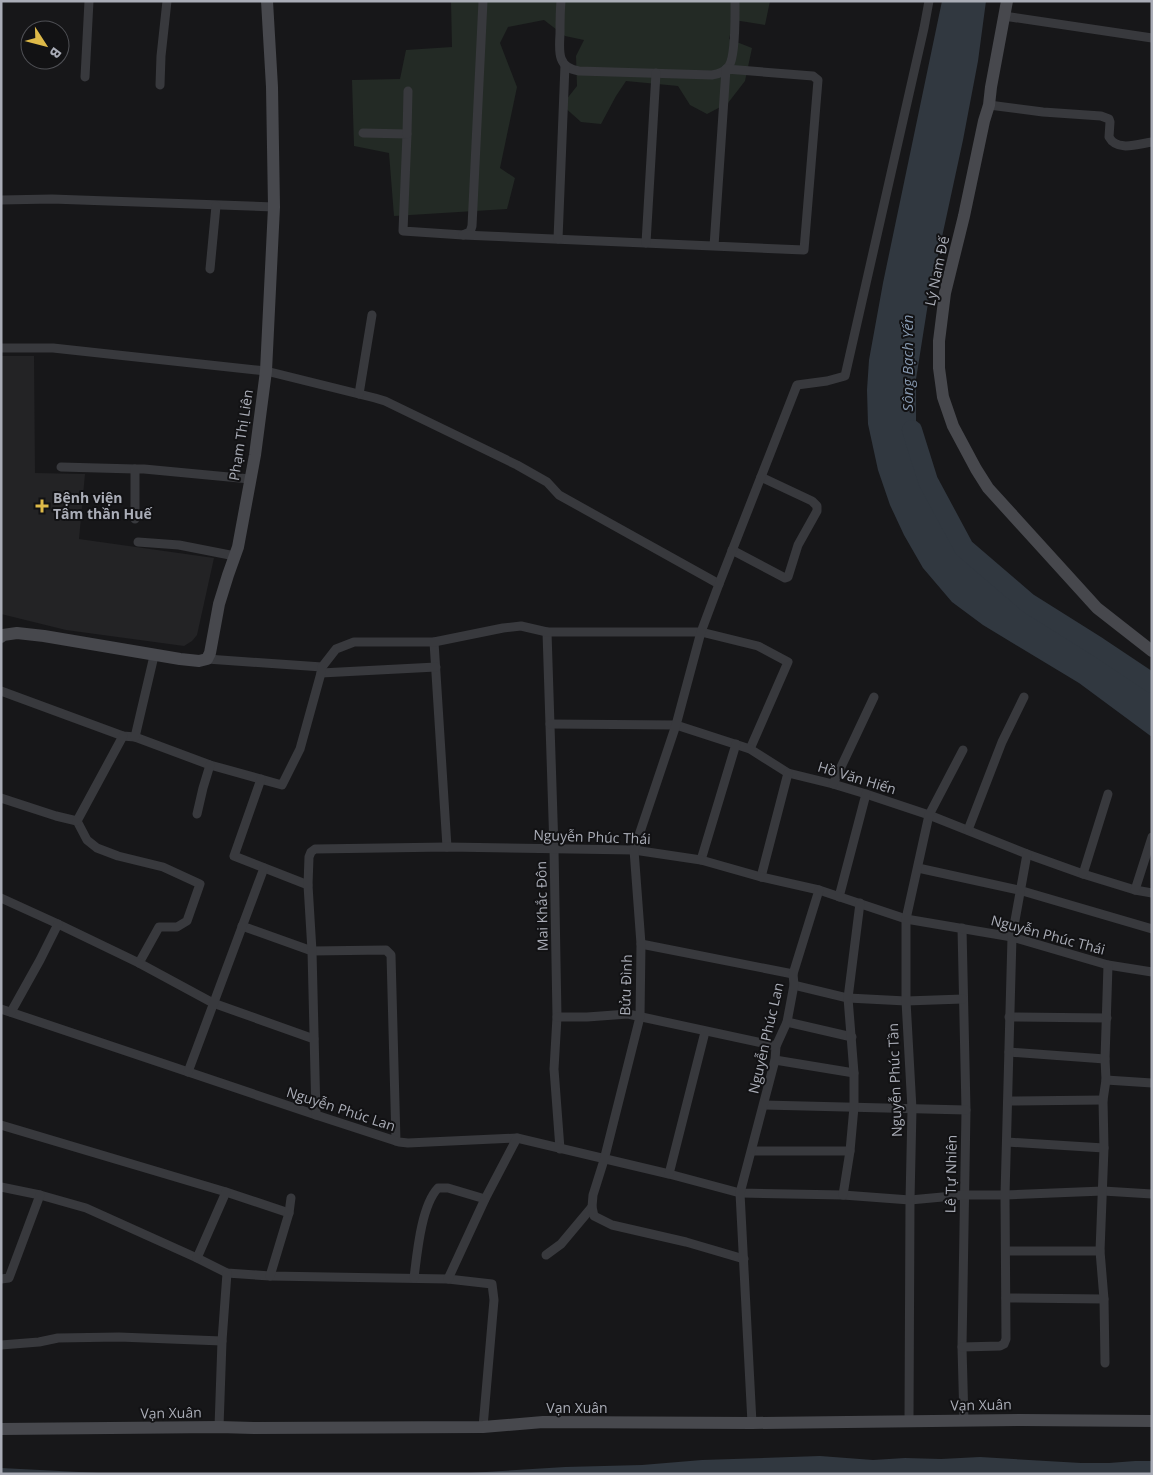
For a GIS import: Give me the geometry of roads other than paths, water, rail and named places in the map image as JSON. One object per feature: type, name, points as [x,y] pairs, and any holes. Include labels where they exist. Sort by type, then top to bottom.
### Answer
[{"type":"street","points":[[85,77],[89,1]]},
{"type":"street","points":[[160,85],[167,1]]},
{"type":"street","name":"Phạm Thị Liên","points":[[207,659],[214,636],[219,604],[238,547],[255,455],[266,371],[274,207],[272,87],[267,1]]},
{"type":"street","points":[[463,235],[470,232],[472,226],[483,1]]},
{"type":"street","points":[[558,239],[565,66],[560,55],[560,1]]},
{"type":"street","points":[[565,66],[579,71],[717,74],[730,65],[733,55],[735,1]]},
{"type":"street","name":"Bửu Đình","points":[[592,1206],[593,1195],[604,1160],[640,1017],[642,944],[634,850],[676,725],[701,632],[797,385],[827,381],[845,376],[929,1]]},
{"type":"street","name":"Lý Nam Đế","points":[[1007,1],[989,105],[945,293],[939,342],[939,368],[943,397],[953,426],[988,488],[1097,608],[1152,651]]},
{"type":"street","points":[[1004,16],[1152,38]]},
{"type":"street","points":[[714,246],[726,69]]},
{"type":"street","points":[[408,91],[403,231],[804,250],[818,80],[813,76],[726,69]]},
{"type":"street","points":[[646,243],[656,73]]},
{"type":"street","points":[[989,105],[1043,112],[1101,116],[1109,119],[1109,137],[1113,143],[1124,146],[1152,142]]},
{"type":"street","points":[[363,133],[407,134]]},
{"type":"street","points":[[1,200],[52,199],[274,207]]},
{"type":"street","points":[[210,269],[216,206]]},
{"type":"street","points":[[359,394],[372,315]]},
{"type":"street","points":[[1,348],[53,348],[266,371],[384,401],[547,482],[559,495],[719,584]]},
{"type":"street","points":[[61,467],[144,469],[250,479]]},
{"type":"street","points":[[135,469],[135,519]]},
{"type":"street","points":[[732,550],[785,578],[788,577],[798,545],[817,511],[818,506],[812,501],[761,477]]},
{"type":"street","points":[[138,542],[180,545],[235,556]]},
{"type":"street","points":[[1,691],[123,736],[136,737],[210,765],[282,785],[300,749],[321,670],[336,648],[354,642],[434,642],[521,626],[547,632],[701,632],[758,646],[788,662],[750,749]]},
{"type":"street","name":"Mai Khắc Đôn","points":[[547,632],[557,1017],[554,1068],[560,1150]]},
{"type":"street","points":[[2,635],[17,633],[44,636],[154,656],[199,661],[207,659],[321,670],[436,667]]},
{"type":"street","points":[[434,642],[447,847]]},
{"type":"street","points":[[136,737],[154,656]]},
{"type":"street","points":[[833,784],[874,697]]},
{"type":"street","points":[[968,830],[1002,742],[1024,697]]},
{"type":"street","name":"Hồ Văn Hiến","points":[[550,724],[676,725],[750,749],[788,772],[833,784],[930,815],[1083,874],[1152,893]]},
{"type":"street","points":[[77,821],[123,736]]},
{"type":"street","points":[[701,860],[736,744]]},
{"type":"street","name":"Nguyễn Phúc Tần","points":[[909,1420],[912,1109],[906,1001],[906,920],[930,815],[963,750]]},
{"type":"street","points":[[197,814],[202,788],[210,765]]},
{"type":"street","points":[[761,877],[788,772]]},
{"type":"street","points":[[261,778],[234,856],[308,885]]},
{"type":"street","points":[[839,897],[866,794]]},
{"type":"street","points":[[1083,874],[1108,794]]},
{"type":"street","points":[[1,798],[77,821],[87,840],[97,848],[118,856],[163,866],[200,884],[187,921],[177,927],[159,927],[139,963]]},
{"type":"street","points":[[1136,890],[1152,837]]},
{"type":"street","name":"Nguyễn Phúc Thái","points":[[316,1115],[312,951],[308,885],[309,857],[316,849],[447,847],[634,850],[701,860],[761,877],[819,890],[906,920],[1012,937],[1108,965],[1152,972]]},
{"type":"street","points":[[962,1347],[1000,1346],[1004,1344],[1006,1339],[1005,1195],[1012,937],[1027,854]]},
{"type":"street","points":[[188,1072],[264,868]]},
{"type":"street","points":[[918,868],[1019,890],[1152,929]]},
{"type":"street","name":"Nguyễn Phúc Lan","points":[[740,1193],[764,1105],[775,1060],[776,1046],[787,1022],[794,985],[793,974],[819,890]]},
{"type":"street","points":[[1,898],[139,963],[214,1003],[314,1039]]},
{"type":"street","points":[[843,1195],[854,1107],[854,1073],[848,998],[860,903]]},
{"type":"street","points":[[11,1012],[58,924]]},
{"type":"street","points":[[242,926],[312,951],[386,950],[391,955],[396,1141]]},
{"type":"street","name":"Lê Tự Nhiên","points":[[962,928],[966,1110],[962,1347],[964,1421]]},
{"type":"street","points":[[642,944],[793,974]]},
{"type":"street","points":[[1104,1364],[1104,1299],[1100,1252],[1104,1148],[1102,1100],[1106,1080],[1108,965]]},
{"type":"street","points":[[794,985],[848,998],[906,1001],[963,999]]},
{"type":"street","name":"Nguyễn Phúc Lan","points":[[1,1008],[316,1115],[396,1141],[408,1143],[517,1138],[740,1193],[843,1195],[910,1200],[964,1195],[1103,1191],[1152,1194]]},
{"type":"street","points":[[557,1017],[628,1014],[776,1046]]},
{"type":"street","points":[[1009,1017],[1107,1018]]},
{"type":"street","points":[[787,1022],[852,1037]]},
{"type":"street","points":[[669,1174],[705,1032]]},
{"type":"street","points":[[1009,1052],[1105,1059]]},
{"type":"street","points":[[775,1060],[854,1073]]},
{"type":"street","points":[[1106,1080],[1152,1083]]},
{"type":"street","points":[[1008,1101],[1102,1100]]},
{"type":"street","points":[[764,1105],[966,1110]]},
{"type":"street","points":[[1,1125],[226,1192],[289,1213]]},
{"type":"street","points":[[448,1278],[485,1199],[517,1138]]},
{"type":"street","points":[[1007,1142],[1104,1148]]},
{"type":"street","points":[[752,1151],[850,1151]]},
{"type":"street","points":[[1,1187],[40,1195],[86,1208],[227,1273],[270,1276],[448,1278],[492,1284],[494,1300],[483,1427]]},
{"type":"street","points":[[414,1278],[424,1218],[434,1192],[438,1188],[448,1188],[485,1199]]},
{"type":"street","points":[[198,1258],[226,1192]]},
{"type":"street","points":[[740,1193],[752,1423]]},
{"type":"street","points":[[1,1279],[9,1278],[40,1195]]},
{"type":"street","points":[[270,1276],[292,1198]]},
{"type":"street","points":[[592,1206],[594,1216],[612,1225],[686,1242],[744,1259]]},
{"type":"street","points":[[546,1255],[561,1244],[592,1206]]},
{"type":"street","points":[[1006,1251],[1100,1252]]},
{"type":"street","points":[[219,1427],[227,1273]]},
{"type":"street","points":[[1006,1298],[1104,1299]]},
{"type":"street","points":[[1,1345],[39,1342],[58,1338],[120,1337],[222,1341]]},
{"type":"street","name":"Vạn Xuân","points":[[1,1429],[483,1427],[543,1422],[1152,1421]]},
{"type":"water","points":[[942,1],[986,1],[978,61],[929,297],[916,379],[916,438],[925,479],[940,514],[957,538],[978,562],[1018,595],[1152,683],[1152,737],[1079,683],[983,625],[952,602],[923,568],[904,535],[890,505],[878,470],[868,424],[867,390],[869,360],[883,283]]},
{"type":"water","points":[[820,1456],[873,1460],[980,1457],[1081,1463],[1152,1461],[1152,1474],[454,1474],[565,1467],[642,1465],[702,1460]]},
{"type":"water","points":[[1,1468],[118,1474],[1,1474]]},
{"type":"waterway","name":"Sông Bạch Yến","points":[[912,430],[928,481],[964,548],[1028,603],[1152,683]]},
{"type":"place","name":"Bệnh viện Tâm thần Huế","points":[[42,506]]}]
